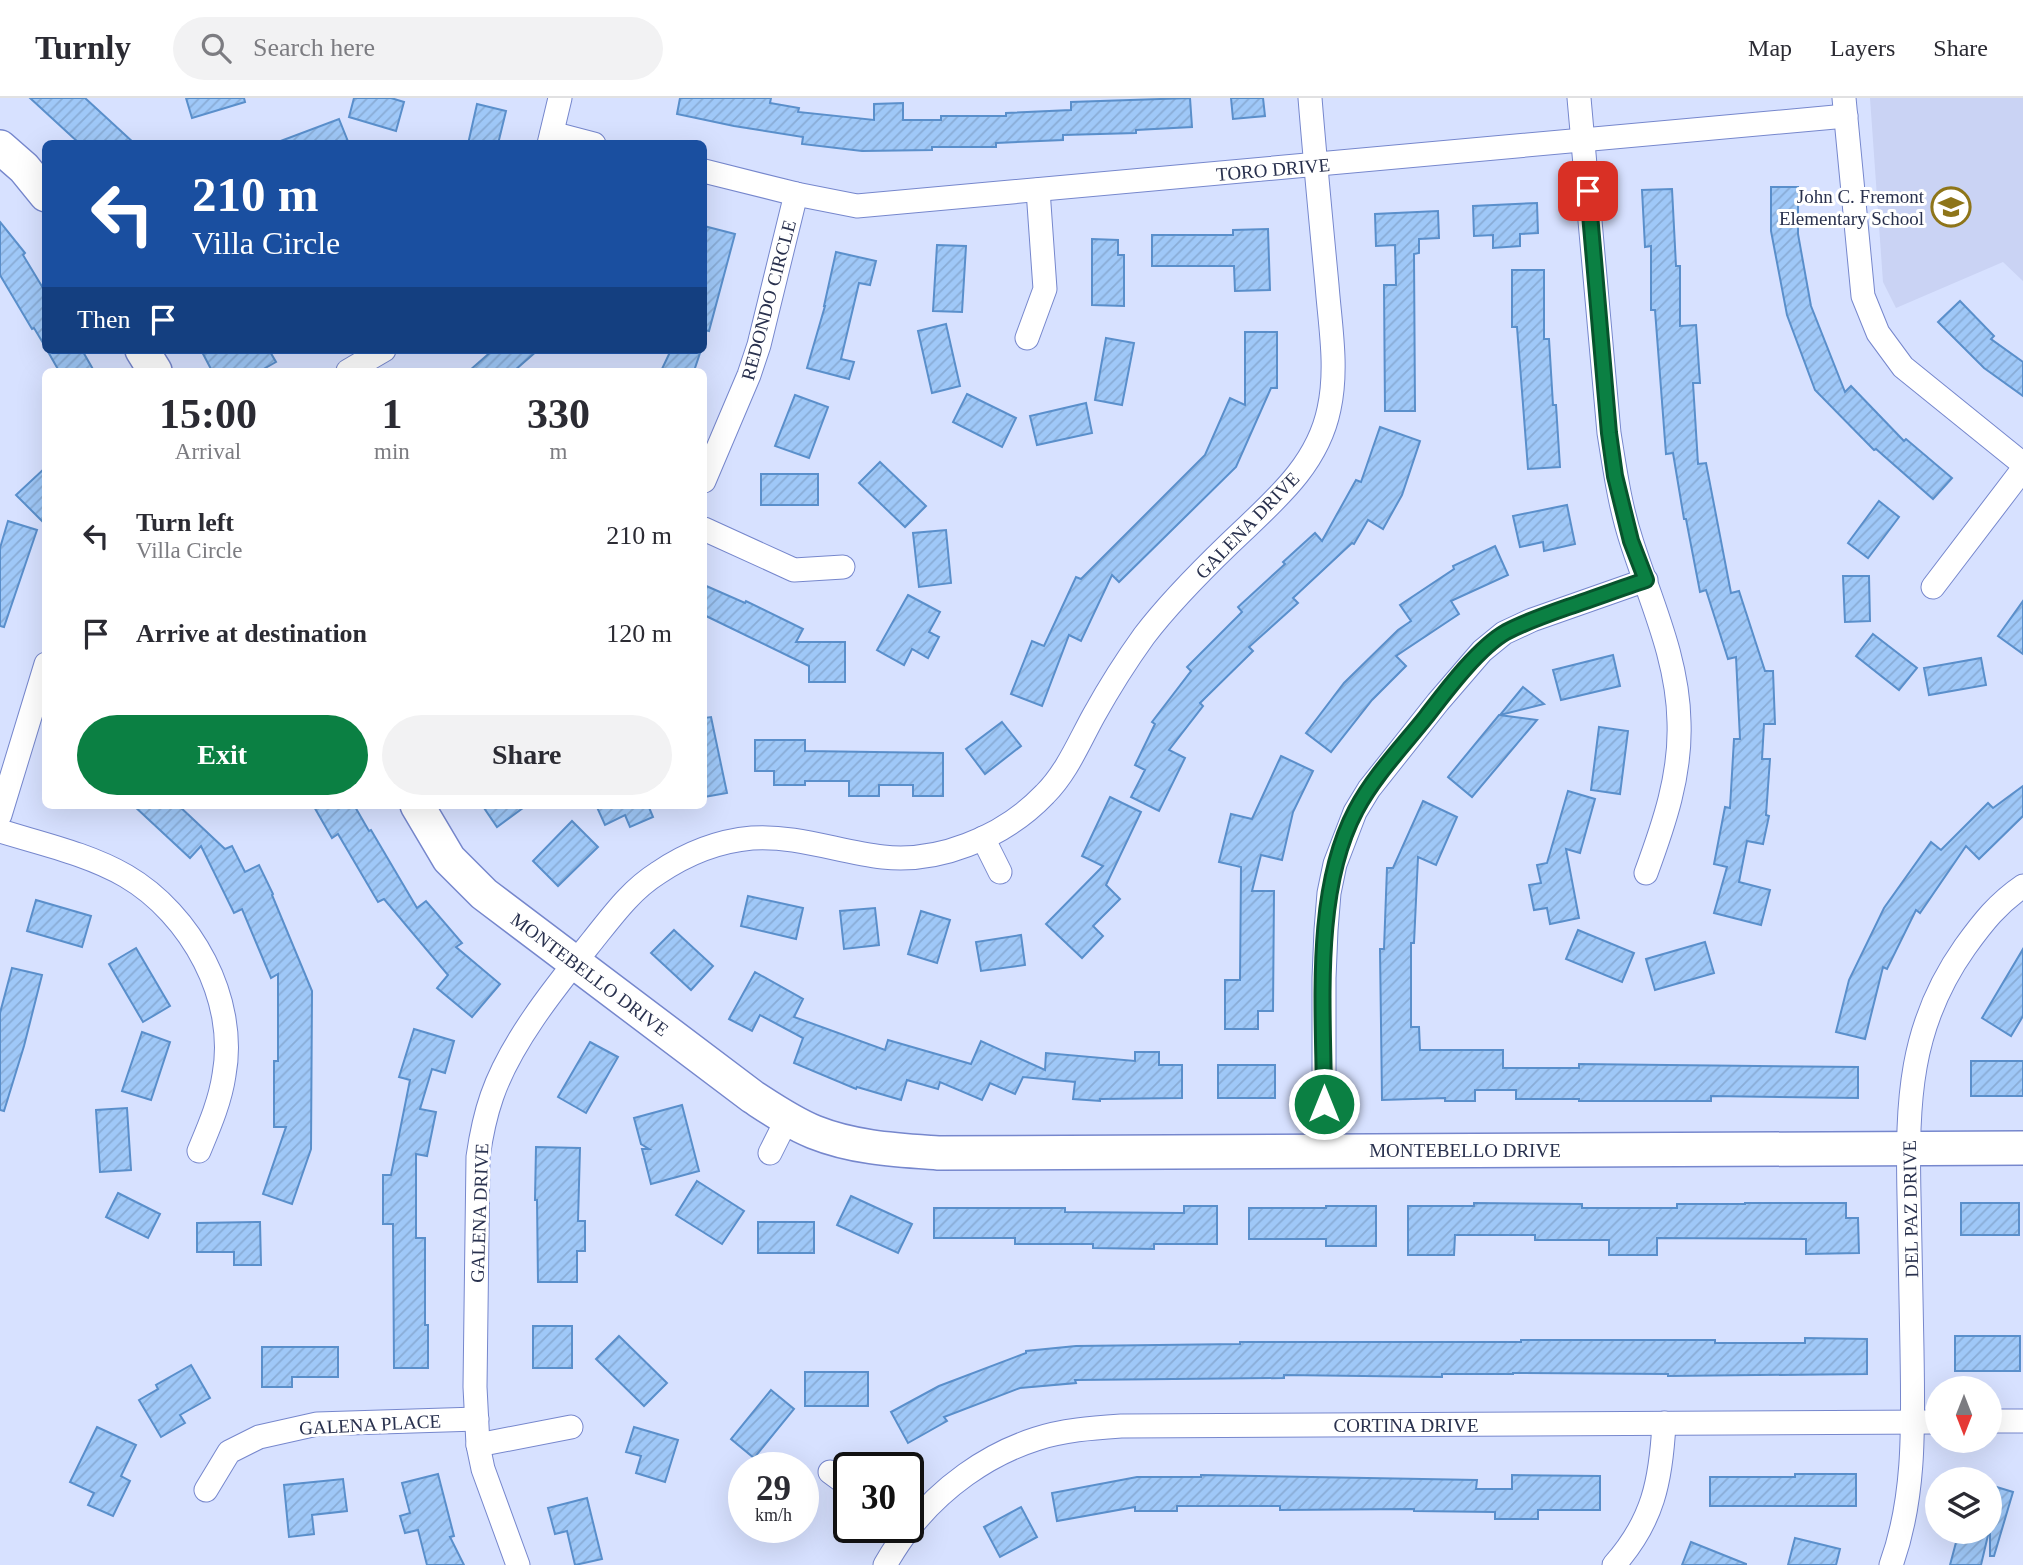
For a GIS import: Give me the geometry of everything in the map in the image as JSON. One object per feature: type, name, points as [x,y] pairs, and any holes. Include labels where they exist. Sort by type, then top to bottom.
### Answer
[{"type":"street","points":[[550,138],[560,98]]},
{"type":"street","name":"GALENA DRIVE","points":[[518,1565],[483,1469],[478,1445],[475,1387],[478,1157],[491,1097],[517,1043],[574,963],[629,896],[656,874],[689,854],[752,838],[786,839],[885,858],[912,858],[964,847],[984,838],[1006,827],[1045,794],[1060,775],[1146,633],[1205,567],[1276,499],[1312,457],[1324,429],[1330,406],[1333,352],[1310,98]]},
{"type":"street","points":[[1579,98],[1614,465],[1631,541],[1671,659],[1677,692],[1678,756],[1661,833],[1647,873]]},
{"type":"street","points":[[1845,107],[1863,296],[1878,333],[1903,367],[2023,464]]},
{"type":"street","name":"TORO DRIVE","points":[[707,172],[856,206],[1583,139],[1845,107]]},
{"type":"street","points":[[0,146],[24,168],[42,190]]},
{"type":"street","points":[[1027,338],[1045,289],[1038,190]]},
{"type":"street","name":"REDONDO CIRCLE","points":[[707,474],[759,345],[796,194]]},
{"type":"street","points":[[353,368],[377,354]]},
{"type":"street","points":[[1933,587],[2023,469]]},
{"type":"street","points":[[707,530],[794,570],[843,567]]},
{"type":"street","points":[[1324,1151],[1325,930],[1335,864],[1355,812],[1369,789],[1438,702],[1482,652],[1504,633],[1532,620],[1646,580]]},
{"type":"street","points":[[0,814],[42,677]]},
{"type":"street","name":"MONTEBELLO DRIVE","points":[[419,809],[449,859],[484,894],[753,1097],[813,1132],[874,1148],[938,1153],[2023,1148]]},
{"type":"street","points":[[0,831],[91,860],[125,876],[152,894],[170,912],[203,959],[215,985],[226,1044],[225,1075],[216,1108],[199,1151]]},
{"type":"street","points":[[984,838],[1000,872]]},
{"type":"street","name":"DEL PAZ DRIVE","points":[[1891,1565],[1908,1503],[1913,1422],[1909,1149],[1914,1064],[1922,1030],[1951,966],[2004,899],[2023,886]]},
{"type":"street","points":[[770,1153],[787,1119]]},
{"type":"street","name":"GALENA PLACE","points":[[206,1490],[229,1452],[268,1434],[317,1424],[477,1419]]},
{"type":"street","points":[[2002,1422],[2023,1421]]},
{"type":"street","name":"CORTINA DRIVE","points":[[924,1511],[953,1485],[993,1457],[1036,1439],[1074,1430],[1122,1426],[1925,1422]]},
{"type":"street","points":[[1614,1565],[1628,1549],[1648,1515],[1662,1457],[1664,1423]]},
{"type":"street","points":[[478,1445],[571,1427]]},
{"type":"street","name":"CORTINA DRIVE","points":[[885,1565],[898,1543]]},
{"type":"shaded area","name":"John C. Fremont Elementary School","points":[[1870,98],[2023,98],[2023,281],[2003,262],[1896,308],[1883,282]]},
{"type":"building","points":[[30,98],[85,98],[131,140],[76,140]]},
{"type":"building","points":[[186,98],[244,98],[245,102],[192,118]]},
{"type":"building","points":[[354,98],[391,98],[404,102],[396,131],[349,117]]},
{"type":"building","points":[[680,98],[771,98],[770,103],[799,108],[798,112],[874,120],[874,104],[903,103],[903,120],[941,120],[941,116],[1006,116],[1006,113],[1071,110],[1071,102],[1190,98],[1192,127],[1136,130],[1136,133],[1063,135],[1063,140],[996,143],[996,147],[862,151],[802,144],[803,137],[677,114]]},
{"type":"building","points":[[1231,98],[1263,98],[1265,116],[1233,119]]},
{"type":"building","points":[[477,104],[506,111],[499,140],[469,140]]},
{"type":"building","points":[[339,119],[347,140],[283,140]]},
{"type":"building","points":[[1771,187],[1798,187],[1798,234],[1811,306],[1845,392],[1851,386],[1904,441],[1906,439],[1952,478],[1933,499],[1874,450],[1815,390],[1787,315],[1771,231]]},
{"type":"building","points":[[1672,189],[1676,266],[1680,266],[1680,326],[1696,325],[1700,383],[1693,383],[1698,464],[1706,463],[1731,593],[1739,591],[1765,671],[1773,671],[1775,724],[1764,724],[1762,759],[1770,759],[1766,815],[1769,816],[1763,844],[1747,841],[1739,882],[1770,890],[1761,925],[1714,913],[1727,867],[1714,864],[1725,807],[1730,808],[1734,739],[1740,739],[1736,657],[1728,659],[1706,590],[1700,592],[1673,453],[1666,454],[1655,310],[1651,310],[1651,246],[1645,247],[1642,190]]},
{"type":"building","points":[[1537,203],[1538,233],[1520,234],[1520,246],[1493,248],[1493,235],[1474,236],[1473,206]]},
{"type":"building","points":[[1438,211],[1439,238],[1419,239],[1419,253],[1414,254],[1415,411],[1385,411],[1384,285],[1396,285],[1395,245],[1376,246],[1375,214]]},
{"type":"building","points":[[0,222],[25,253],[23,255],[42,286],[42,341],[34,328],[32,329],[0,275]]},
{"type":"building","points":[[707,227],[735,234],[707,331]]},
{"type":"building","points":[[1268,229],[1270,290],[1235,291],[1234,266],[1152,266],[1152,235],[1233,235],[1233,230]]},
{"type":"building","points":[[1092,239],[1118,240],[1118,255],[1124,255],[1124,306],[1092,305]]},
{"type":"building","points":[[937,245],[966,246],[962,312],[933,311]]},
{"type":"building","points":[[836,252],[876,261],[870,285],[859,283],[841,359],[854,362],[849,379],[807,368],[825,306]]},
{"type":"building","points":[[1512,270],[1544,270],[1544,339],[1549,339],[1560,467],[1528,469],[1517,327],[1512,327]]},
{"type":"building","points":[[1960,301],[1994,336],[1991,339],[2023,362],[2023,396],[1984,368],[1938,322]]},
{"type":"building","points":[[946,324],[960,386],[932,393],[918,331]]},
{"type":"building","points":[[1245,332],[1277,332],[1277,388],[1271,388],[1236,467],[1119,582],[1112,575],[1081,641],[1069,635],[1042,706],[1011,694],[1032,641],[1044,646],[1076,577],[1081,579],[1205,455],[1230,398],[1245,405]]},
{"type":"building","points":[[1106,338],[1134,343],[1122,405],[1095,400]]},
{"type":"building","points":[[49,354],[84,354],[92,368],[57,368]]},
{"type":"building","points":[[203,354],[271,354],[276,362],[265,368],[210,368]]},
{"type":"building","points":[[488,354],[533,354],[517,368],[472,368]]},
{"type":"building","points":[[669,354],[700,354],[695,368],[662,368]]},
{"type":"building","points":[[967,394],[1016,418],[1002,447],[953,422]]},
{"type":"building","points":[[795,395],[828,407],[809,458],[775,446]]},
{"type":"building","points":[[1086,403],[1092,433],[1037,445],[1030,416]]},
{"type":"building","points":[[1380,427],[1420,441],[1402,495],[1383,529],[1368,520],[1354,544],[1293,598],[1298,603],[1249,647],[1253,651],[1200,703],[1203,706],[1169,750],[1185,758],[1159,811],[1131,797],[1145,770],[1135,765],[1155,724],[1152,722],[1191,671],[1187,667],[1242,612],[1238,607],[1285,564],[1283,562],[1315,533],[1322,541],[1356,480],[1361,482]]},
{"type":"building","points":[[880,462],[926,506],[905,527],[859,483]]},
{"type":"building","points":[[42,471],[42,521],[16,495]]},
{"type":"building","points":[[761,474],[818,474],[818,505],[761,505]]},
{"type":"building","points":[[1879,501],[1899,517],[1868,558],[1848,543]]},
{"type":"building","points":[[1567,505],[1575,544],[1544,551],[1543,542],[1520,547],[1513,516]]},
{"type":"building","points":[[8,521],[37,530],[4,627],[0,626],[0,548]]},
{"type":"building","points":[[946,530],[951,583],[919,587],[913,533]]},
{"type":"building","points":[[1495,546],[1508,575],[1451,601],[1459,614],[1396,656],[1406,666],[1372,700],[1331,752],[1306,733],[1344,683],[1398,630],[1411,621],[1400,605],[1454,569],[1453,566]]},
{"type":"building","points":[[1843,576],[1869,576],[1870,621],[1845,622]]},
{"type":"building","points":[[707,586],[745,603],[746,601],[803,629],[796,642],[845,642],[845,682],[809,682],[809,666],[707,616]]},
{"type":"building","points":[[908,595],[940,612],[929,632],[939,637],[928,658],[912,649],[904,665],[877,650]]},
{"type":"building","points":[[2023,601],[2023,654],[1998,636]]},
{"type":"building","points":[[1873,634],[1917,668],[1899,690],[1856,656]]},
{"type":"building","points":[[1613,655],[1620,686],[1561,700],[1553,670]]},
{"type":"building","points":[[1981,658],[1986,685],[1929,695],[1924,668]]},
{"type":"building","points":[[1523,687],[1544,704],[1500,715]]},
{"type":"building","points":[[1499,715],[1537,720],[1472,797],[1448,777]]},
{"type":"building","points":[[711,717],[727,793],[707,796],[707,718]]},
{"type":"building","points":[[1002,722],[1021,746],[985,774],[966,749]]},
{"type":"building","points":[[1599,727],[1628,731],[1620,794],[1591,790]]},
{"type":"building","points":[[755,740],[805,740],[805,751],[943,753],[943,796],[913,796],[913,785],[879,785],[879,796],[849,796],[849,781],[805,781],[805,785],[774,785],[774,771],[755,771]]},
{"type":"building","points":[[1281,756],[1313,771],[1293,812],[1282,860],[1261,855],[1252,891],[1274,891],[1273,1011],[1258,1011],[1258,1029],[1225,1029],[1225,980],[1240,980],[1241,867],[1219,862],[1231,814],[1252,819]]},
{"type":"building","points":[[2023,786],[2023,816],[1979,859],[1966,846],[1920,913],[1916,910],[1887,969],[1883,967],[1865,1039],[1836,1032],[1849,980],[1884,908],[1931,842],[1941,850],[1988,803],[1993,808]]},
{"type":"building","points":[[1568,791],[1595,799],[1580,853],[1566,849],[1579,918],[1550,924],[1547,908],[1534,910],[1529,885],[1541,883],[1537,865],[1547,863]]},
{"type":"building","points":[[1110,797],[1141,812],[1106,885],[1120,899],[1093,926],[1103,936],[1082,958],[1046,924],[1103,866],[1082,856]]},
{"type":"building","points":[[1423,801],[1457,817],[1436,865],[1418,857],[1414,943],[1411,943],[1411,1027],[1419,1027],[1420,1050],[1503,1050],[1503,1068],[1579,1068],[1579,1064],[1858,1067],[1858,1098],[1711,1096],[1711,1101],[1579,1101],[1516,1099],[1516,1090],[1475,1090],[1475,1101],[1445,1101],[1445,1098],[1382,1100],[1380,949],[1384,949],[1387,868],[1393,868]]},
{"type":"building","points":[[137,809],[182,809],[225,849],[232,846],[245,872],[259,865],[312,991],[311,1149],[292,1204],[263,1194],[286,1127],[274,1127],[274,1061],[278,1061],[278,974],[271,978],[242,909],[234,913],[201,846],[190,858]]},
{"type":"building","points":[[315,809],[356,809],[417,908],[426,901],[462,943],[456,947],[500,984],[472,1017],[437,988],[448,975],[384,899],[378,902],[338,834],[332,838]]},
{"type":"building","points":[[485,809],[522,809],[497,827]]},
{"type":"building","points":[[598,809],[650,809],[653,817],[630,827],[625,815],[605,825]]},
{"type":"building","points":[[572,821],[598,847],[558,886],[533,861]]},
{"type":"building","points":[[748,896],[803,908],[796,939],[741,926]]},
{"type":"building","points":[[36,900],[91,916],[82,947],[27,931]]},
{"type":"building","points":[[875,908],[879,945],[844,949],[840,911]]},
{"type":"building","points":[[921,911],[950,920],[937,963],[908,954]]},
{"type":"building","points":[[674,930],[713,966],[691,990],[651,953]]},
{"type":"building","points":[[1578,930],[1634,953],[1622,982],[1566,959]]},
{"type":"building","points":[[1021,935],[1025,965],[981,971],[976,942]]},
{"type":"building","points":[[1705,942],[1714,973],[1655,990],[1646,959]]},
{"type":"building","points":[[136,948],[170,1006],[143,1022],[109,964]]},
{"type":"building","points":[[2023,949],[2023,1016],[2011,1036],[1982,1018]]},
{"type":"building","points":[[12,968],[42,975],[4,1111],[0,1110],[0,1013]]},
{"type":"building","points":[[755,972],[803,999],[794,1017],[885,1050],[888,1040],[971,1064],[981,1041],[1045,1070],[1046,1053],[1135,1061],[1135,1052],[1159,1052],[1159,1065],[1182,1065],[1182,1098],[1100,1101],[1073,1099],[1075,1082],[1023,1077],[1015,1094],[990,1083],[982,1100],[940,1082],[938,1089],[907,1080],[901,1100],[857,1087],[856,1089],[794,1063],[803,1038],[760,1015],[752,1031],[729,1019]]},
{"type":"building","points":[[414,1029],[454,1041],[445,1073],[432,1069],[420,1109],[436,1112],[427,1156],[416,1154],[416,1238],[425,1238],[428,1368],[394,1368],[393,1224],[383,1224],[383,1175],[391,1175],[410,1080],[399,1077]]},
{"type":"building","points":[[142,1032],[170,1042],[151,1100],[122,1091]]},
{"type":"building","points":[[590,1042],[618,1057],[586,1113],[558,1097]]},
{"type":"building","points":[[1971,1061],[2023,1061],[2023,1096],[1971,1096]]},
{"type":"building","points":[[1218,1065],[1275,1065],[1275,1098],[1218,1098]]},
{"type":"building","points":[[682,1105],[699,1171],[651,1184],[642,1149],[649,1149],[641,1144],[634,1118]]},
{"type":"building","points":[[127,1108],[131,1170],[100,1172],[96,1110]]},
{"type":"building","points":[[536,1147],[580,1148],[578,1221],[585,1221],[585,1251],[577,1251],[577,1282],[538,1282]]},
{"type":"building","points":[[697,1181],[744,1211],[722,1244],[676,1215]]},
{"type":"building","points":[[118,1193],[160,1214],[148,1238],[106,1217]]},
{"type":"building","points":[[851,1196],[912,1224],[898,1253],[837,1225]]},
{"type":"building","points":[[1474,1203],[1582,1204],[1582,1208],[1677,1208],[1677,1204],[1846,1203],[1846,1218],[1858,1218],[1859,1253],[1806,1254],[1806,1239],[1657,1238],[1657,1255],[1609,1255],[1609,1240],[1535,1240],[1535,1235],[1455,1235],[1454,1255],[1408,1255],[1408,1206],[1474,1206]]},
{"type":"building","points":[[1961,1203],[2019,1203],[2019,1235],[1961,1235]]},
{"type":"building","points":[[1184,1206],[1217,1206],[1217,1244],[1154,1244],[1154,1249],[1093,1248],[1093,1244],[1015,1244],[1015,1238],[934,1238],[934,1208],[1065,1208],[1065,1212],[1184,1213]]},
{"type":"building","points":[[1376,1206],[1376,1246],[1326,1246],[1326,1239],[1249,1239],[1249,1208]]},
{"type":"building","points":[[260,1222],[261,1265],[234,1265],[234,1252],[197,1252],[197,1223]]},
{"type":"building","points":[[758,1222],[814,1222],[814,1253],[758,1253]]},
{"type":"building","points":[[533,1326],[572,1326],[572,1368],[533,1368]]},
{"type":"building","points":[[619,1336],[667,1383],[644,1406],[596,1359]]},
{"type":"building","points":[[1955,1336],[2020,1336],[2020,1371],[1955,1371]]},
{"type":"building","points":[[1805,1338],[1867,1339],[1867,1374],[1668,1376],[1513,1373],[1442,1374],[1442,1377],[1284,1375],[1284,1378],[1075,1380],[1076,1383],[1020,1388],[944,1417],[947,1421],[908,1443],[891,1412],[939,1386],[1026,1351],[1076,1346],[1521,1340],[1805,1343]]},
{"type":"building","points":[[262,1347],[338,1347],[338,1377],[292,1377],[292,1387],[262,1387]]},
{"type":"building","points":[[191,1365],[210,1398],[180,1415],[185,1423],[161,1437],[139,1400],[158,1389],[156,1385]]},
{"type":"building","points":[[805,1372],[868,1372],[868,1406],[805,1406]]},
{"type":"building","points":[[771,1390],[794,1409],[759,1452],[747,1452],[731,1439]]},
{"type":"building","points":[[97,1427],[136,1445],[121,1476],[130,1481],[113,1516],[88,1505],[94,1493],[70,1482]]},
{"type":"building","points":[[634,1427],[678,1440],[665,1482],[636,1473],[641,1456],[626,1452]]},
{"type":"building","points":[[438,1474],[454,1536],[450,1537],[464,1565],[427,1565],[418,1530],[405,1533],[400,1516],[410,1513],[402,1483]]},
{"type":"building","points":[[1795,1474],[1856,1474],[1856,1506],[1710,1506],[1710,1477],[1795,1477]]},
{"type":"building","points":[[1201,1475],[1477,1480],[1476,1489],[1512,1489],[1512,1475],[1600,1476],[1600,1510],[1538,1510],[1538,1519],[1495,1519],[1495,1512],[1177,1506],[1177,1511],[1135,1511],[1135,1507],[1057,1521],[1052,1493],[1137,1477]]},
{"type":"building","points":[[343,1479],[347,1511],[312,1515],[314,1534],[289,1537],[284,1485]]},
{"type":"building","points":[[2002,1489],[2013,1492],[2002,1529]]},
{"type":"building","points":[[587,1498],[602,1559],[575,1565],[567,1531],[555,1534],[548,1508]]},
{"type":"building","points":[[1021,1507],[1037,1537],[1000,1557],[984,1527]]},
{"type":"building","points":[[1795,1538],[1840,1549],[1836,1565],[1788,1565]]},
{"type":"building","points":[[1691,1542],[1746,1564],[1746,1565],[1682,1565]]},
{"type":"building","points":[[1956,1544],[1986,1544],[1981,1565],[1950,1565]]},
{"type":"building","points":[[1990,1544],[1998,1544],[1994,1556],[1990,1556]]},
{"type":"place","name":"John C. Fremont Elementary School","points":[[1951,207]]},
{"type":"route","points":[[1324,1104],[1325,930],[1329,893],[1344,839],[1355,812],[1369,789],[1438,702],[1482,652],[1504,633],[1532,620],[1646,580],[1631,541],[1615,476],[1588,191]]}]
